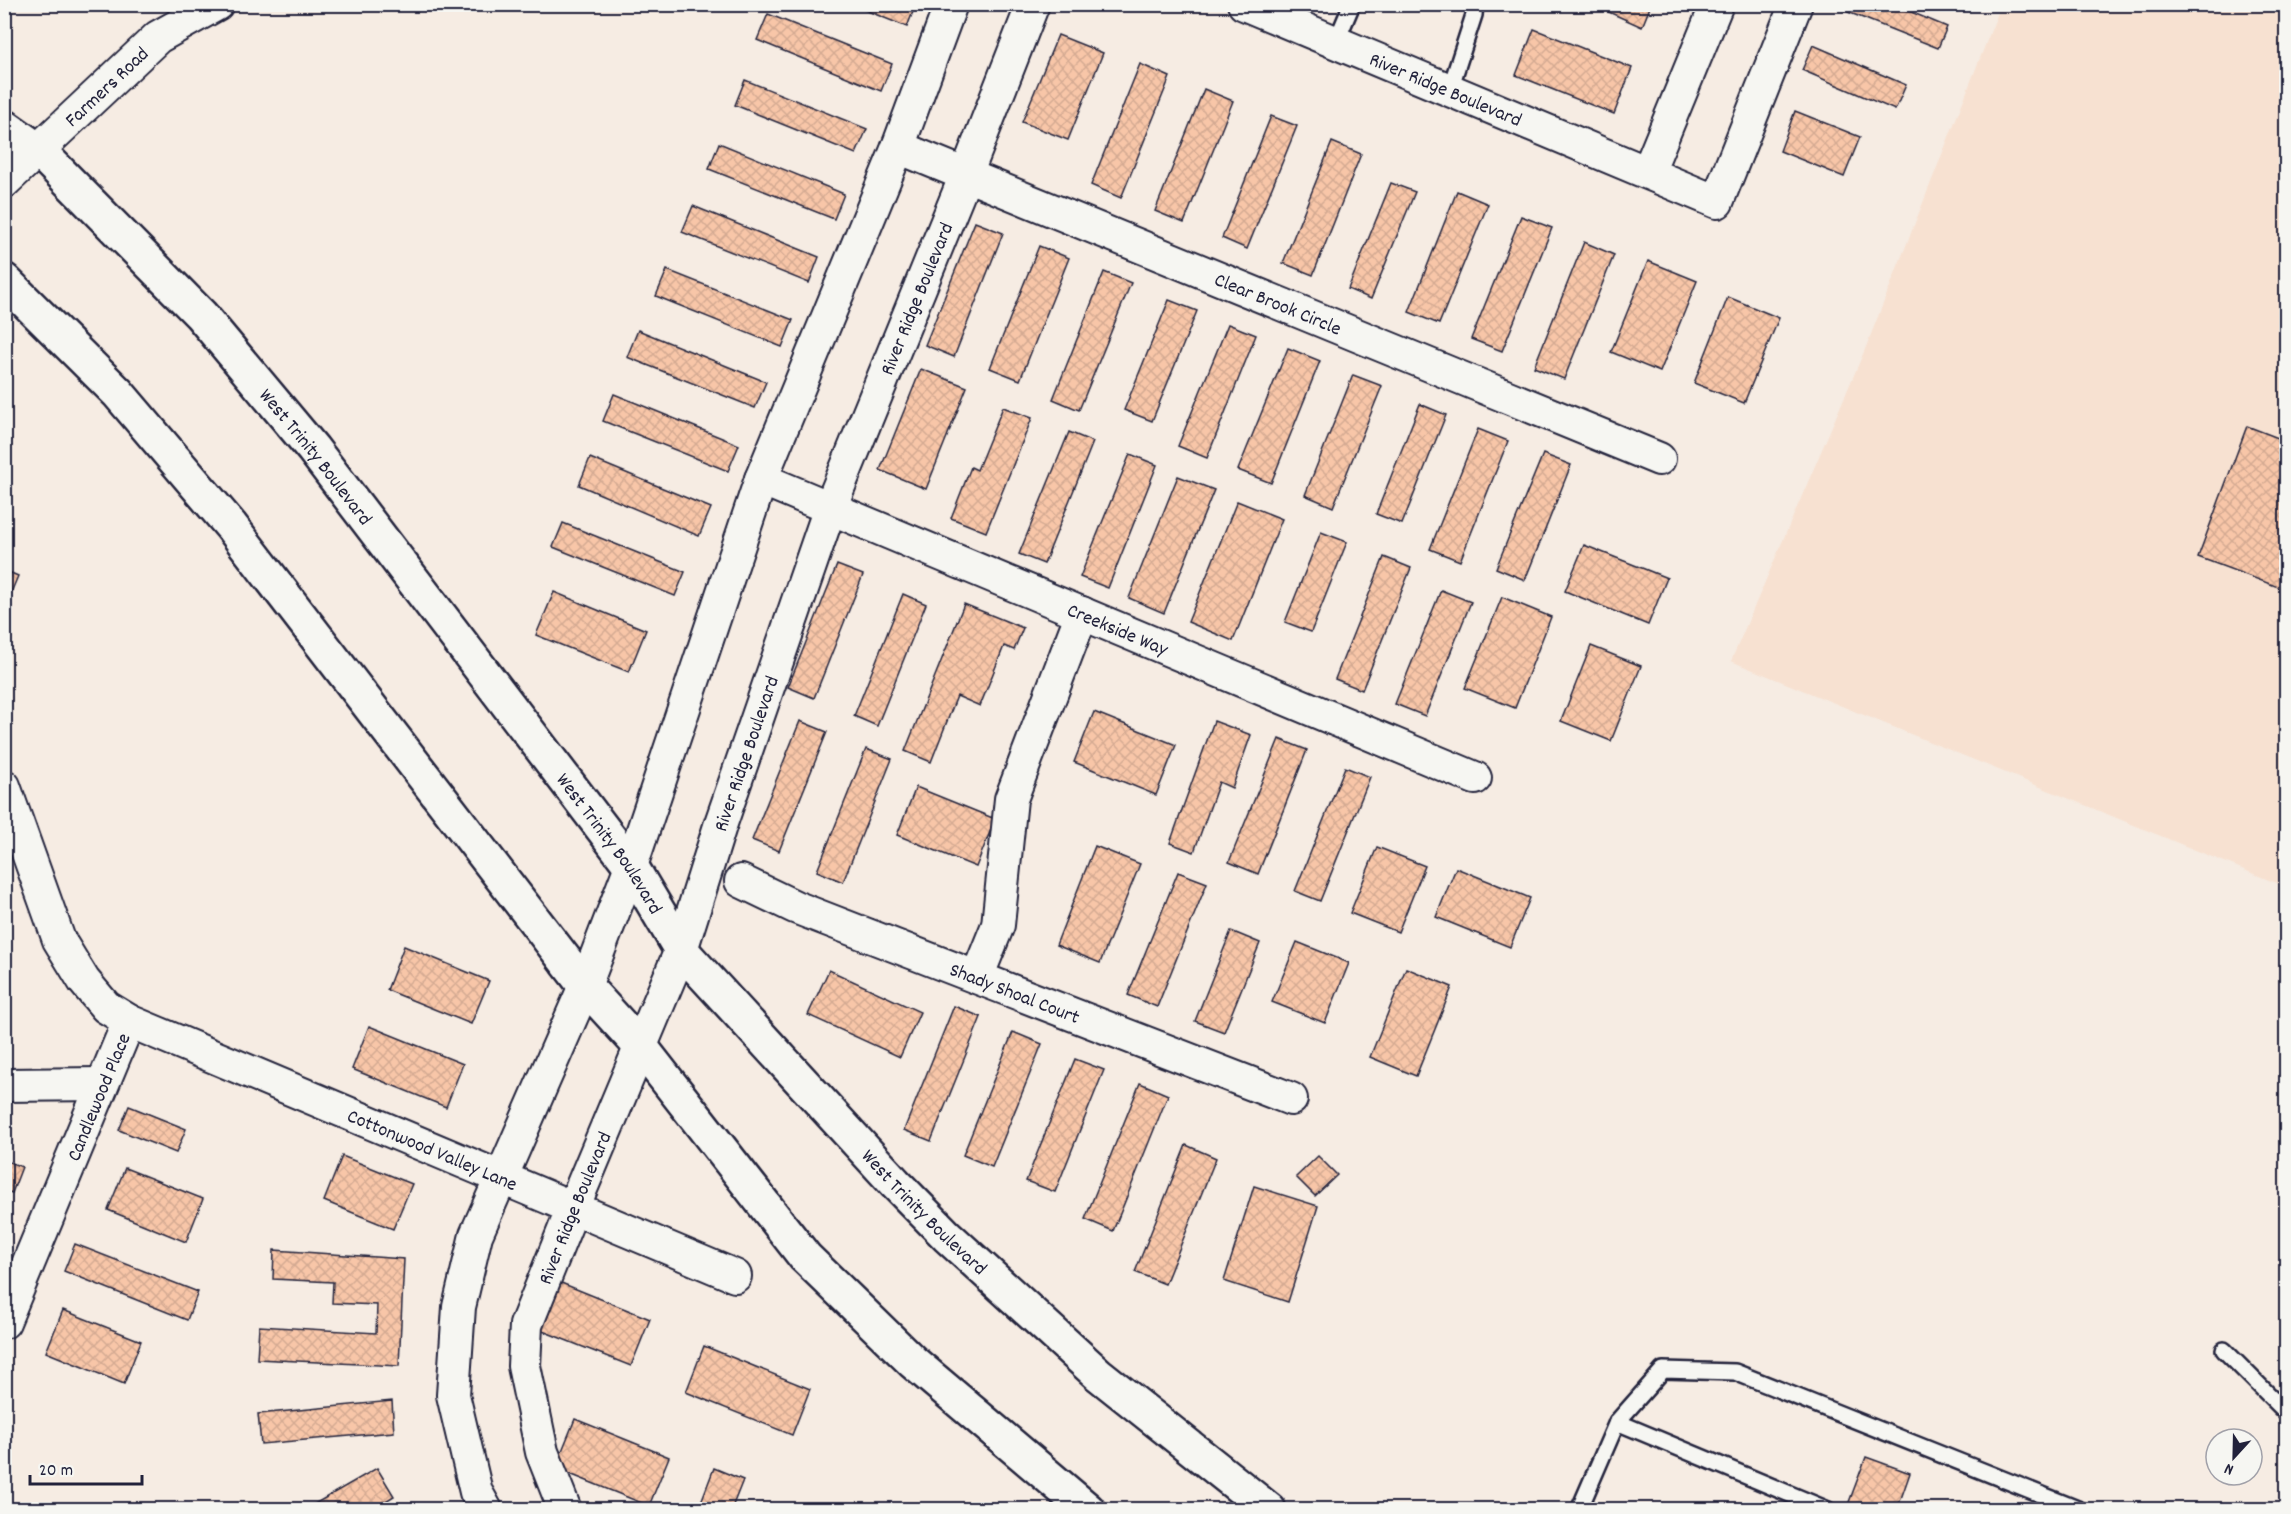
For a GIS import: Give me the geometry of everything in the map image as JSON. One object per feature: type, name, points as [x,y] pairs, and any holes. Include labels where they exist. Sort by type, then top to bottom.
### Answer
[{"type":"main road","name":"West Trinity Boulevard","points":[[4,126],[39,150],[201,315],[313,449],[631,866],[681,950],[895,1183],[947,1236],[1098,1374],[1269,1509]]},
{"type":"main road","points":[[4,280],[118,393],[231,526],[585,986],[641,1047],[805,1257],[913,1362],[1088,1509]]},
{"type":"street","name":"Farmers Road","points":[[4,182],[158,37],[217,4]]},
{"type":"street","points":[[486,1509],[476,1492],[453,1395],[459,1307],[476,1235],[585,986],[631,866],[761,479],[898,147],[951,4]]},
{"type":"street","name":"River Ridge Boulevard","points":[[565,1509],[542,1452],[524,1366],[526,1325],[681,950],[720,826],[830,508],[1033,4]]},
{"type":"street","name":"River Ridge Boulevard","points":[[1244,4],[1717,202],[1796,4]]},
{"type":"street","points":[[1648,172],[1717,4]]},
{"type":"street","name":"Clear Brook Circle","points":[[898,147],[1659,459]]},
{"type":"street","name":"Creekside Way","points":[[761,479],[1475,778]]},
{"type":"street","points":[[977,977],[998,925],[1011,800],[1082,614]]},
{"type":"street","name":"Candlewood Place","points":[[4,786],[59,940],[84,981],[106,1007],[129,1021],[4,1322]]},
{"type":"street","name":"Shady Shoal Court","points":[[741,880],[795,907],[1291,1099]]},
{"type":"street","name":"Cottonwood Valley Lane","points":[[129,1021],[735,1276]]},
{"type":"street","points":[[4,1085],[102,1084]]},
{"type":"lane","points":[[1336,42],[1352,4]]},
{"type":"lane","points":[[1450,89],[1474,15],[1475,4]]},
{"type":"lane","points":[[2224,1350],[2286,1412]]},
{"type":"lane","points":[[1579,1509],[1617,1422],[1663,1371],[1734,1372],[2080,1509]]},
{"type":"lane","points":[[1617,1422],[1828,1509]]},
{"type":"shaded area","points":[[2001,5],[2286,5],[2286,887],[1731,661],[1866,347]]},
{"type":"building","points":[[850,4],[916,4],[907,27]]},
{"type":"building","points":[[1591,4],[1644,4],[1650,7],[1642,27]]},
{"type":"building","points":[[1834,4],[1892,4],[1947,27],[1938,48],[1833,6]]},
{"type":"building","points":[[768,14],[892,64],[881,91],[757,40]]},
{"type":"building","points":[[1534,29],[1632,68],[1614,114],[1516,75]]},
{"type":"building","points":[[1058,35],[1103,53],[1068,140],[1022,122]]},
{"type":"building","points":[[1813,45],[1906,85],[1895,110],[1802,70]]},
{"type":"building","points":[[1140,64],[1170,77],[1121,198],[1091,185]]},
{"type":"building","points":[[745,80],[867,129],[856,154],[735,105]]},
{"type":"building","points":[[1204,89],[1233,101],[1184,223],[1155,211]]},
{"type":"building","points":[[1795,111],[1860,137],[1844,177],[1780,151]]},
{"type":"building","points":[[1271,116],[1297,126],[1247,249],[1222,238]]},
{"type":"building","points":[[1332,142],[1361,154],[1313,275],[1283,263]]},
{"type":"building","points":[[719,143],[844,194],[834,219],[709,169]]},
{"type":"building","points":[[1391,183],[1415,192],[1371,299],[1348,289]]},
{"type":"building","points":[[1457,191],[1488,204],[1439,324],[1409,312]]},
{"type":"building","points":[[693,206],[819,257],[809,283],[682,232]]},
{"type":"building","points":[[1521,216],[1552,228],[1502,351],[1471,339]]},
{"type":"building","points":[[975,222],[1003,233],[954,357],[925,345]]},
{"type":"building","points":[[1584,242],[1614,255],[1564,379],[1534,367]]},
{"type":"building","points":[[1039,246],[1069,258],[1020,380],[990,368]]},
{"type":"building","points":[[1648,261],[1697,281],[1660,372],[1611,352]]},
{"type":"building","points":[[667,270],[793,320],[782,347],[656,296]]},
{"type":"building","points":[[1104,272],[1131,283],[1079,410],[1053,399]]},
{"type":"building","points":[[1728,297],[1779,318],[1744,403],[1694,383]]},
{"type":"building","points":[[1169,300],[1197,311],[1152,421],[1124,410]]},
{"type":"building","points":[[1228,324],[1256,335],[1207,458],[1178,446]]},
{"type":"building","points":[[638,330],[766,382],[755,408],[627,357]]},
{"type":"building","points":[[1288,348],[1320,361],[1271,483],[1238,470]]},
{"type":"building","points":[[921,369],[967,387],[926,489],[880,470]]},
{"type":"building","points":[[1353,375],[1382,386],[1333,507],[1305,495]]},
{"type":"building","points":[[614,394],[739,445],[728,471],[603,421]]},
{"type":"building","points":[[1420,404],[1446,415],[1402,524],[1376,514]]},
{"type":"building","points":[[1003,407],[1032,418],[986,532],[951,518],[971,467],[977,470]]},
{"type":"building","points":[[2247,426],[2286,441],[2286,590],[2198,557]]},
{"type":"building","points":[[1478,429],[1508,441],[1460,561],[1430,549]]},
{"type":"building","points":[[1069,432],[1093,442],[1044,564],[1019,554]]},
{"type":"building","points":[[1130,454],[1157,465],[1108,588],[1080,577]]},
{"type":"building","points":[[1543,454],[1571,465],[1525,580],[1496,568]]},
{"type":"building","points":[[590,458],[711,508],[699,536],[579,485]]},
{"type":"building","points":[[1178,476],[1214,490],[1164,613],[1129,598]]},
{"type":"building","points":[[1237,501],[1282,519],[1233,641],[1188,622]]},
{"type":"building","points":[[563,523],[685,572],[675,596],[553,547]]},
{"type":"building","points":[[1321,532],[1347,542],[1311,632],[1285,622]]},
{"type":"building","points":[[1584,545],[1667,578],[1648,625],[1565,591]]},
{"type":"building","points":[[1384,557],[1411,568],[1362,690],[1335,679]]},
{"type":"building","points":[[837,565],[863,575],[814,698],[788,687]]},
{"type":"building","points":[[4,570],[18,576],[4,609]]},
{"type":"building","points":[[1441,590],[1471,602],[1425,716],[1395,704]]},
{"type":"building","points":[[554,592],[646,630],[629,672],[536,635]]},
{"type":"building","points":[[903,594],[926,604],[877,726],[854,716]]},
{"type":"building","points":[[1502,597],[1551,617],[1515,708],[1465,688]]},
{"type":"building","points":[[964,604],[1023,628],[1014,650],[1004,646],[980,706],[957,696],[931,762],[905,751]]},
{"type":"building","points":[[1591,646],[1641,666],[1611,741],[1561,721]]},
{"type":"building","points":[[1094,712],[1176,745],[1156,795],[1074,762]]},
{"type":"building","points":[[800,721],[827,732],[779,851],[752,840]]},
{"type":"building","points":[[1214,721],[1251,735],[1232,788],[1219,782],[1194,852],[1170,843]]},
{"type":"building","points":[[1279,739],[1307,750],[1258,874],[1229,862]]},
{"type":"building","points":[[866,749],[892,759],[843,882],[817,871]]},
{"type":"building","points":[[1345,767],[1370,777],[1320,901],[1295,891]]},
{"type":"building","points":[[916,787],[995,819],[976,867],[897,835]]},
{"type":"building","points":[[1095,846],[1140,864],[1100,963],[1056,945]]},
{"type":"building","points":[[1377,847],[1425,866],[1398,932],[1350,913]]},
{"type":"building","points":[[1456,868],[1530,898],[1510,947],[1436,917]]},
{"type":"building","points":[[1178,872],[1207,883],[1157,1007],[1128,995]]},
{"type":"building","points":[[1231,931],[1260,943],[1224,1032],[1195,1021]]},
{"type":"building","points":[[1297,942],[1349,963],[1325,1023],[1272,1002]]},
{"type":"building","points":[[404,946],[489,981],[471,1024],[387,990]]},
{"type":"building","points":[[1406,968],[1452,987],[1416,1076],[1370,1057]]},
{"type":"building","points":[[829,970],[920,1012],[900,1057],[808,1015]]},
{"type":"building","points":[[954,1006],[981,1017],[931,1141],[904,1130]]},
{"type":"building","points":[[369,1026],[463,1064],[446,1107],[352,1069]]},
{"type":"building","points":[[1013,1032],[1042,1044],[992,1167],[963,1155]]},
{"type":"building","points":[[1075,1059],[1104,1070],[1055,1192],[1026,1181]]},
{"type":"building","points":[[1140,1083],[1168,1095],[1113,1231],[1085,1219]]},
{"type":"building","points":[[129,1106],[186,1129],[176,1153],[119,1130]]},
{"type":"building","points":[[1186,1145],[1216,1158],[1165,1284],[1135,1272]]},
{"type":"building","points":[[342,1156],[412,1184],[393,1229],[324,1201]]},
{"type":"building","points":[[1318,1156],[1337,1175],[1315,1196],[1296,1177]]},
{"type":"building","points":[[4,1160],[22,1167],[12,1193],[4,1190]]},
{"type":"building","points":[[125,1168],[203,1199],[186,1242],[108,1210]]},
{"type":"building","points":[[1254,1186],[1318,1206],[1288,1302],[1224,1281]]},
{"type":"building","points":[[75,1244],[198,1292],[187,1320],[64,1271]]},
{"type":"building","points":[[274,1250],[404,1259],[399,1366],[257,1359],[259,1326],[376,1333],[377,1305],[332,1303],[333,1282],[273,1279]]},
{"type":"building","points":[[549,1278],[650,1319],[631,1366],[530,1326]]},
{"type":"building","points":[[63,1310],[141,1341],[124,1384],[46,1352]]},
{"type":"building","points":[[704,1346],[810,1389],[792,1435],[686,1392]]},
{"type":"building","points":[[392,1401],[394,1432],[261,1444],[258,1414]]},
{"type":"building","points":[[575,1419],[669,1457],[649,1506],[555,1468]]},
{"type":"building","points":[[1866,1457],[1910,1473],[1897,1510],[1846,1510]]},
{"type":"building","points":[[377,1468],[394,1496],[371,1510],[304,1510]]},
{"type":"building","points":[[714,1468],[743,1480],[731,1510],[698,1510]]}]
